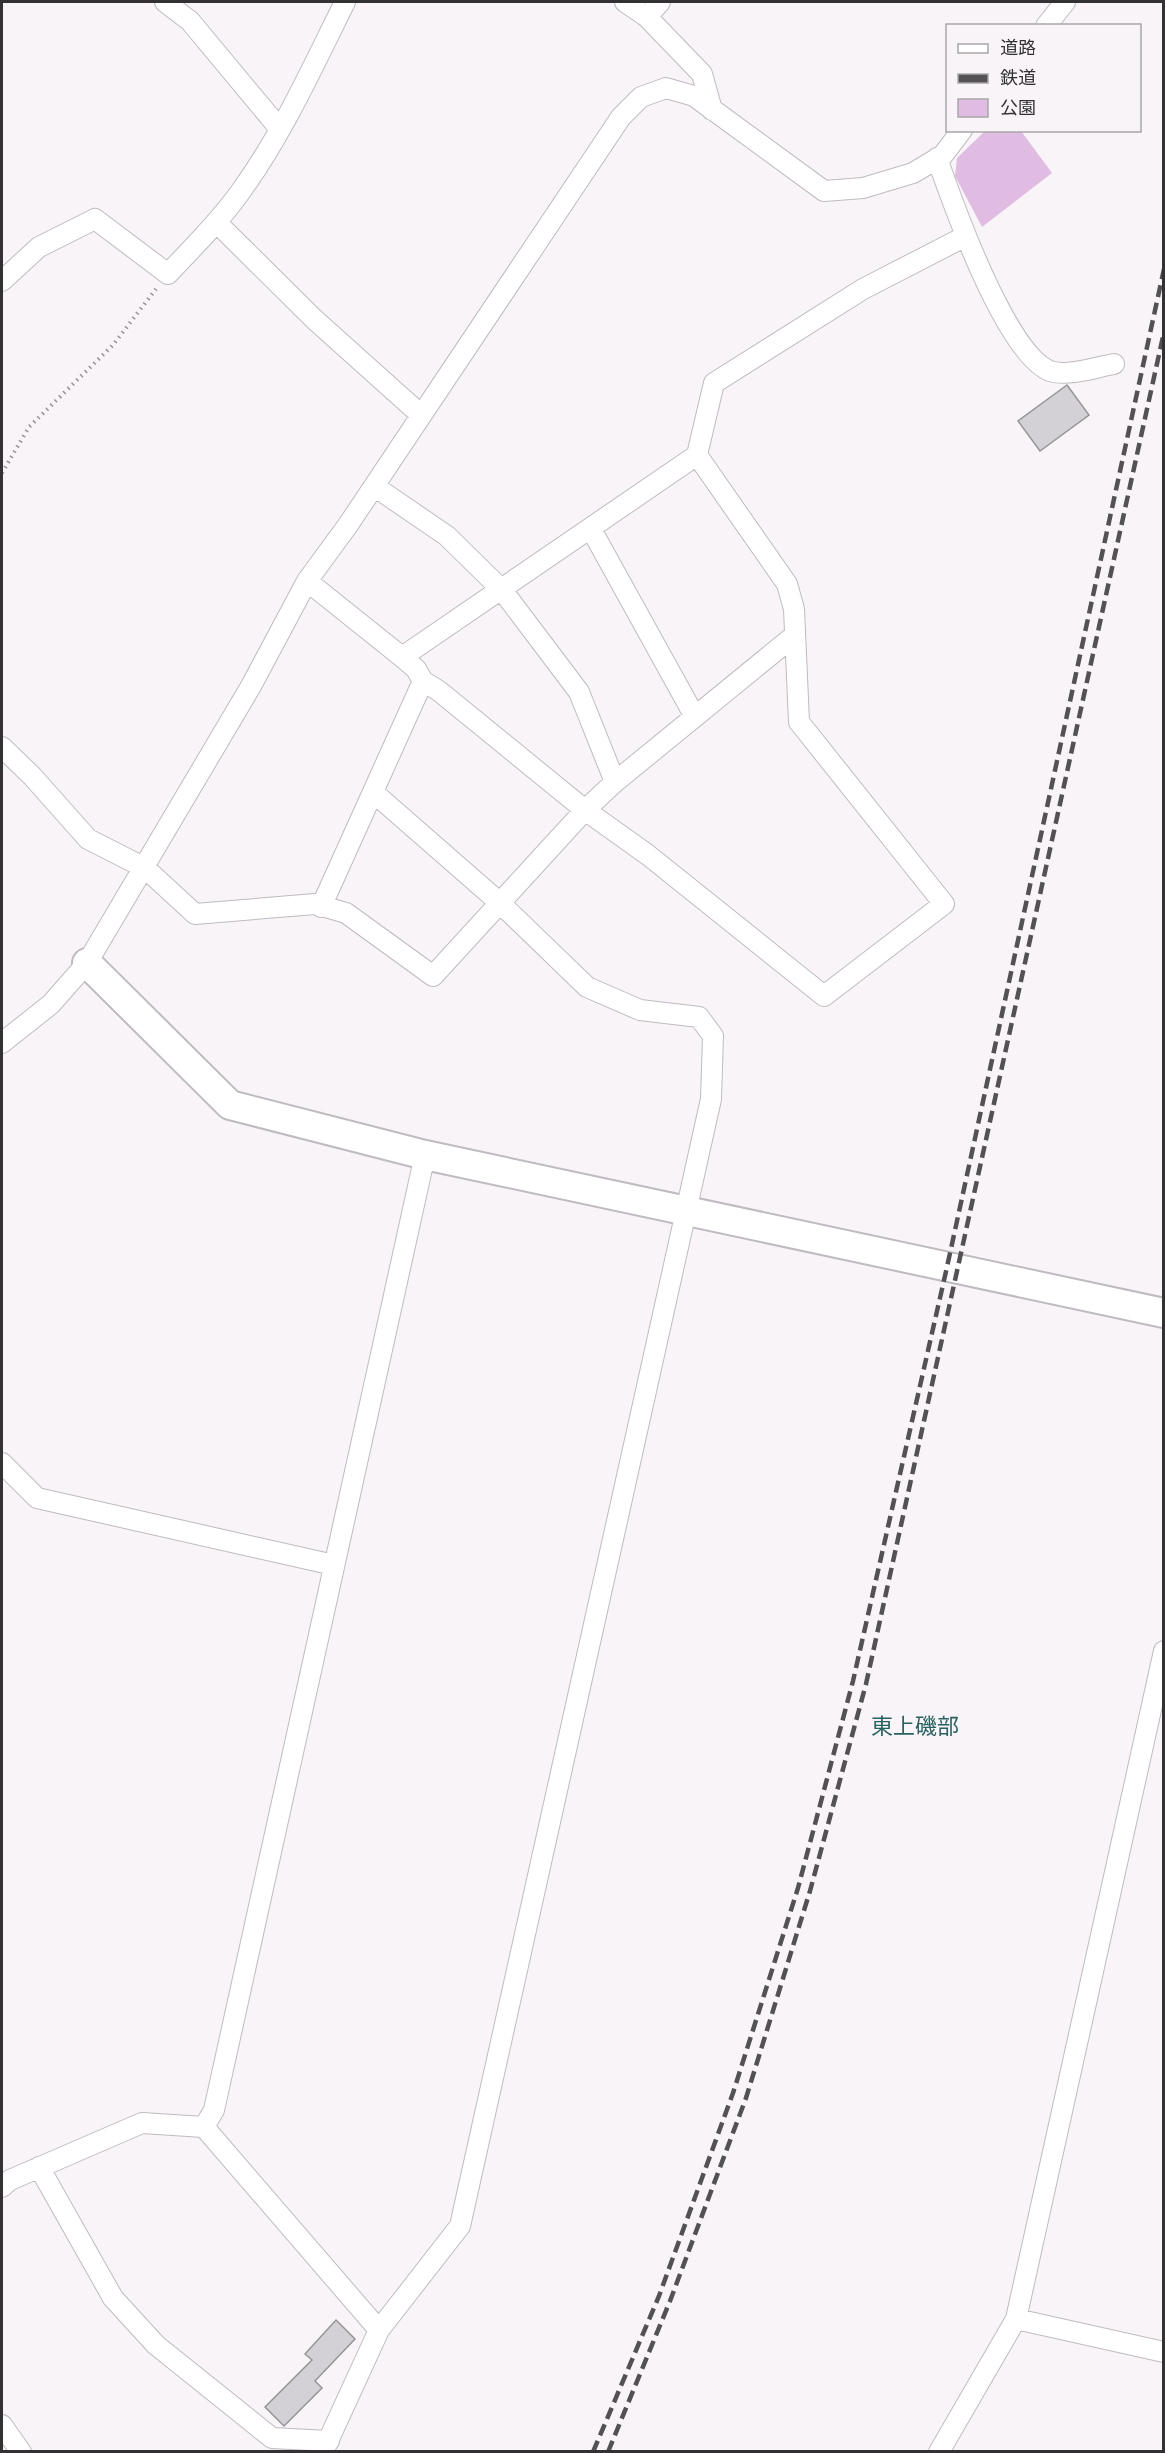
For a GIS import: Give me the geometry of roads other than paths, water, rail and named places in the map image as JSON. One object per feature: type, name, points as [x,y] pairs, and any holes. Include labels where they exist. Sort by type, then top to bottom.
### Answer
[{"type":"street","points":[[165,2],[190,21],[279,128]]},
{"type":"street","points":[[2,281],[39,247],[95,219],[168,274],[216,222],[255,170],[308,76],[345,2]]},
{"type":"street","points":[[625,2],[647,17],[702,74],[712,110]]},
{"type":"street","points":[[647,17],[660,2]]},
{"type":"street","points":[[1048,24],[1065,2]]},
{"type":"street","points":[[2,1043],[51,1004],[87,963],[251,686],[308,581],[621,117],[641,97],[666,88],[694,96],[824,191],[863,188],[913,173],[943,155],[960,132]]},
{"type":"street","points":[[937,158],[966,236],[1010,329],[1026,352],[1050,371],[1074,372],[1114,364]]},
{"type":"street","points":[[216,222],[314,319],[421,415]]},
{"type":"street","points":[[402,657],[697,455],[714,383],[863,289],[966,236]]},
{"type":"street","points":[[308,581],[416,669],[423,681],[440,691],[585,810],[648,855],[824,996],[944,904],[800,722],[794,609],[787,584],[697,455]]},
{"type":"street","points":[[374,486],[447,536],[502,590],[579,692],[615,782]]},
{"type":"street","points":[[591,529],[695,717]]},
{"type":"street","points":[[2,747],[32,776],[88,839],[145,868],[195,914],[315,904],[346,913],[433,976],[585,810],[615,782],[795,635]]},
{"type":"street","points":[[321,906],[423,681]]},
{"type":"street","points":[[39,2167],[113,2298],[156,2345],[272,2438],[326,2446],[379,2330],[460,2226],[711,1099],[713,1036],[699,1017],[640,1010],[587,987],[500,903],[373,792]]},
{"type":"street","points":[[87,963],[230,1105],[425,1155],[1164,1313]]},
{"type":"street","points":[[204,2127],[214,2110],[425,1155]]},
{"type":"street","points":[[2,1463],[37,1498],[334,1565]]},
{"type":"street","points":[[939,2451],[1016,2319],[1164,1651]]},
{"type":"street","points":[[2,2187],[39,2167],[142,2123],[204,2127],[379,2330]]},
{"type":"street","points":[[1016,2319],[1164,2352]]},
{"type":"street","points":[[2,2425],[21,2451]]},
{"type":"railway","points":[[593,2452],[659,2296],[733,2093],[798,1888],[853,1681],[947,1267],[1164,269]]},
{"type":"railway","points":[[608,2452],[670,2301],[746,2098],[810,1891],[866,1684],[1164,332]]},
{"type":"district","name":"東上磯部","points":[[915,1726]]}]
